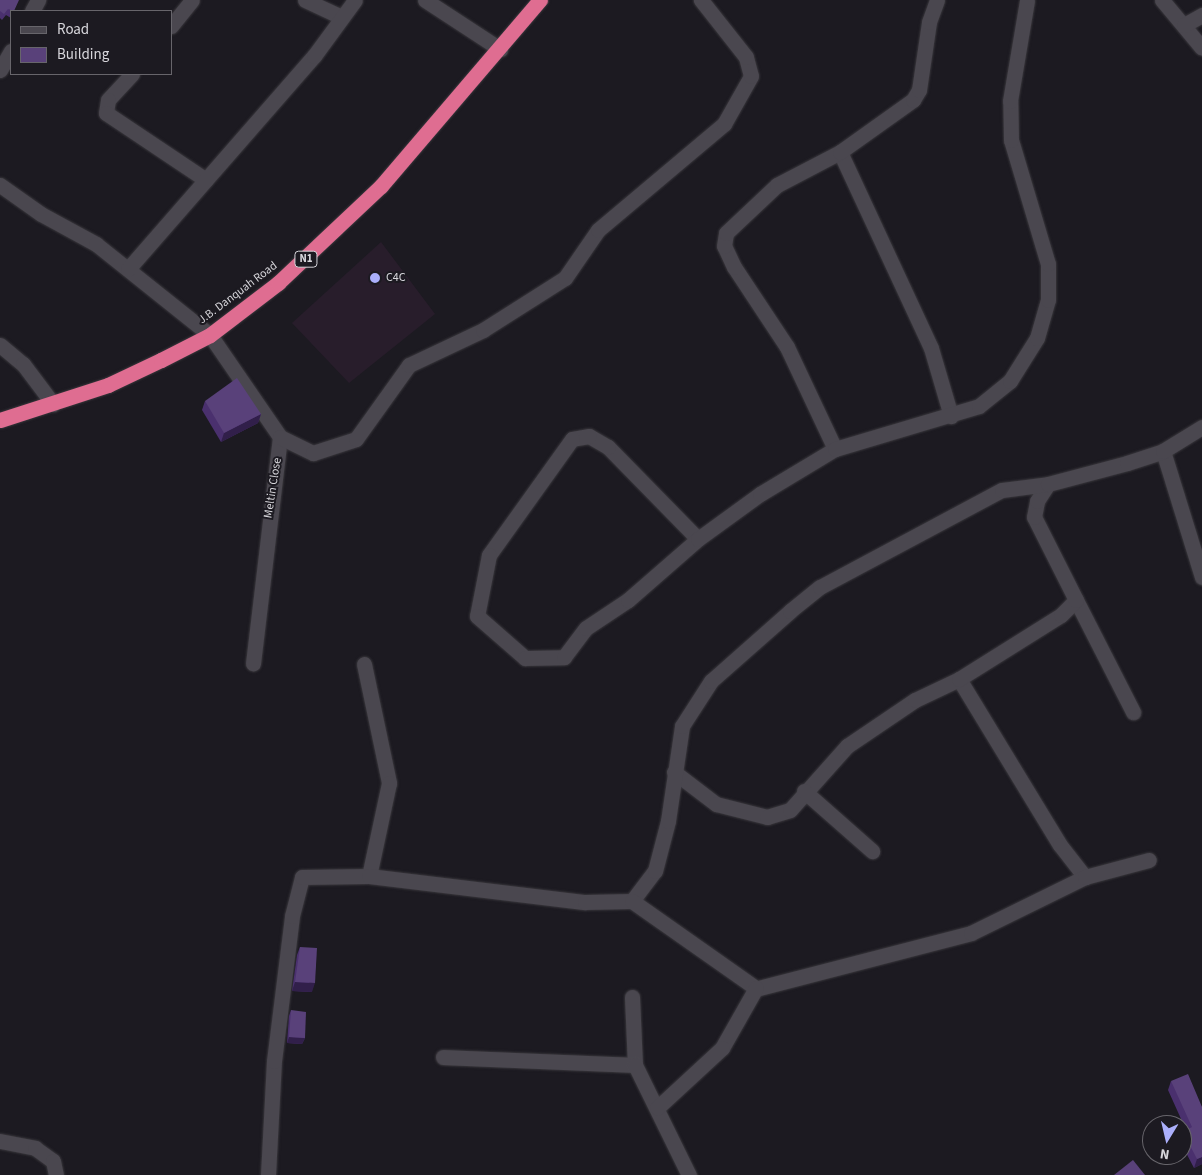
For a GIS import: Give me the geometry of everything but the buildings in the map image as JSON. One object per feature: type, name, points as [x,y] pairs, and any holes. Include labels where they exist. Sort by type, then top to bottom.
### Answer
[{"type":"highway","name":"J.B. Danquah Road","points":[[0,420],[108,385],[210,335],[326,242],[500,49],[540,0]]},
{"type":"street","points":[[172,25],[192,0]]},
{"type":"street","points":[[305,0],[341,17]]},
{"type":"street","points":[[128,269],[314,56],[354,0]]},
{"type":"street","points":[[425,0],[500,49]]},
{"type":"street","points":[[0,185],[128,269],[210,335],[280,437],[313,453],[356,439],[409,365],[483,330],[565,278],[598,230],[724,124],[751,76],[746,57],[701,0]]},
{"type":"street","points":[[835,449],[787,347],[724,246],[726,233],[740,215],[777,185],[840,152],[916,95],[937,0]]},
{"type":"street","points":[[698,539],[608,447],[589,436],[572,440],[490,555],[477,616],[525,658],[564,656],[586,628],[628,600],[698,539],[760,494],[835,449],[951,416],[979,406],[1010,381],[1037,338],[1048,300],[1048,264],[1011,140],[1010,101],[1027,0]]},
{"type":"street","points":[[1162,0],[1202,48]]},
{"type":"street","points":[[1184,25],[1202,15]]},
{"type":"street","points":[[0,70],[10,53]]},
{"type":"street","points":[[131,75],[108,100],[106,113],[206,180]]},
{"type":"street","points":[[840,152],[932,348],[951,416]]},
{"type":"street","points":[[0,345],[23,364],[53,404]]},
{"type":"street","points":[[632,902],[655,871],[668,821],[682,726],[711,681],[820,587],[1002,490],[1048,484],[1163,451],[1202,427]]},
{"type":"street","name":"Meltin Close","points":[[253,663],[280,437]]},
{"type":"street","points":[[1163,451],[1202,577]]},
{"type":"street","points":[[1048,484],[1037,501],[1034,518],[1133,712]]},
{"type":"street","points":[[674,772],[716,804],[767,817],[790,810],[804,791],[847,746],[915,700],[959,679],[1061,615],[1076,600]]},
{"type":"street","points":[[364,664],[389,783],[369,876]]},
{"type":"street","points":[[959,679],[1085,877]]},
{"type":"street","points":[[804,791],[872,851]]},
{"type":"street","points":[[657,1108],[722,1048],[755,988],[971,933],[1085,877],[1149,860]]},
{"type":"street","points":[[268,1175],[274,1061],[295,893],[302,877],[369,876],[585,902],[632,902],[755,988]]},
{"type":"street","points":[[632,997],[635,1065],[689,1175]]},
{"type":"street","points":[[444,1057],[635,1065]]},
{"type":"street","points":[[0,1141],[35,1148],[53,1161],[56,1175]]},
{"type":"shaded area","name":"C4C","points":[[381,242],[435,314],[349,383],[292,323]]},
{"type":"place","name":"C4C","points":[[375,278]]}]
